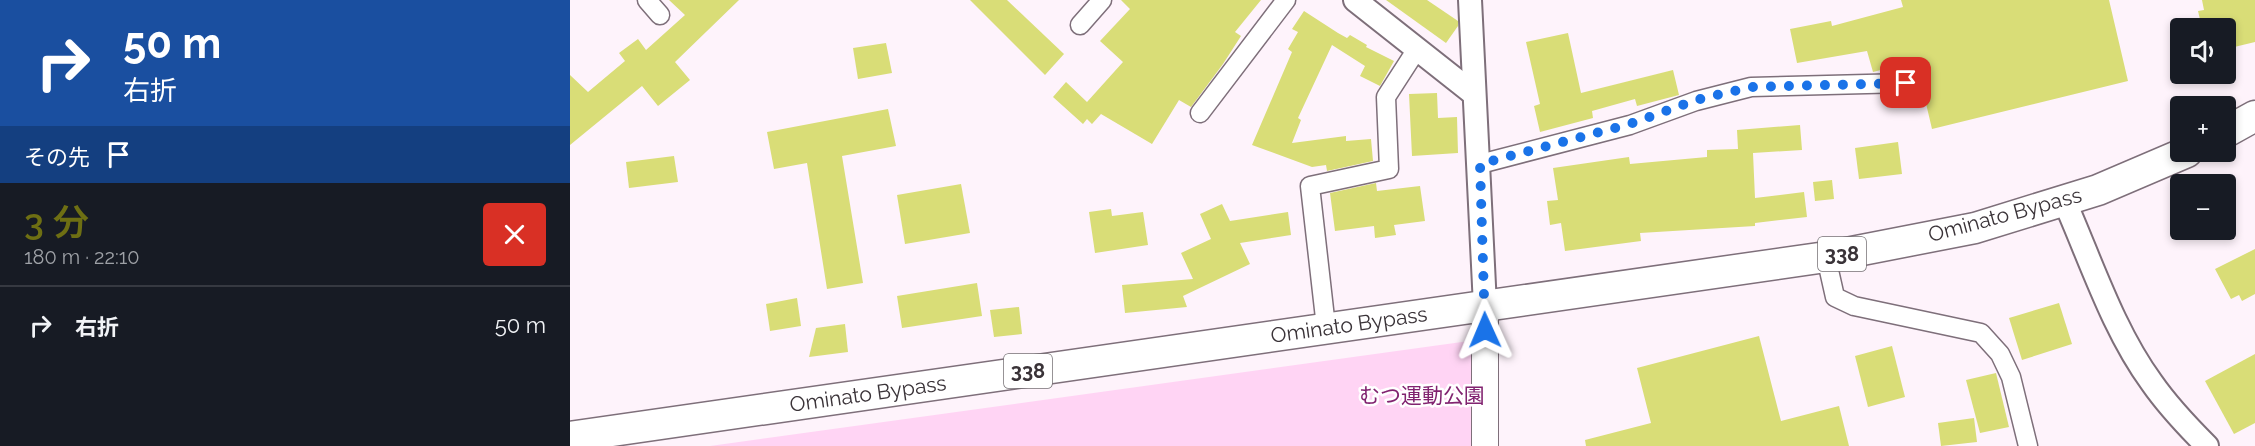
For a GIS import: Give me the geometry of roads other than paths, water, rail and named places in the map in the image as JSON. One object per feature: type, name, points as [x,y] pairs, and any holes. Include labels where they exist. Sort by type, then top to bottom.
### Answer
[{"type":"highway","points":[[2236,126],[2255,116]]},
{"type":"highway","name":"Ominato Bypass","points":[[570,436],[1826,257],[1975,228],[2098,190],[2170,159]]},
{"type":"main road","points":[[1485,306],[1485,446]]},
{"type":"street","points":[[647,0],[660,15]]},
{"type":"street","points":[[1080,25],[1102,0]]},
{"type":"street","points":[[1200,114],[1286,0]]},
{"type":"street","points":[[1355,0],[1474,94]]},
{"type":"street","points":[[1470,0],[1480,164],[1485,306]]},
{"type":"street","points":[[1326,327],[1310,186],[1389,169],[1386,97],[1417,49]]},
{"type":"street","points":[[1480,164],[1630,124],[1696,100],[1751,87],[1906,83]]},
{"type":"street","points":[[2064,200],[2121,328],[2151,382],[2181,420],[2207,446]]},
{"type":"street","points":[[1826,257],[1835,297],[1854,306],[1980,333],[2000,354],[2011,377],[2028,446]]},
{"type":"park label","name":"むつ運動公園","points":[[1422,396]]}]
